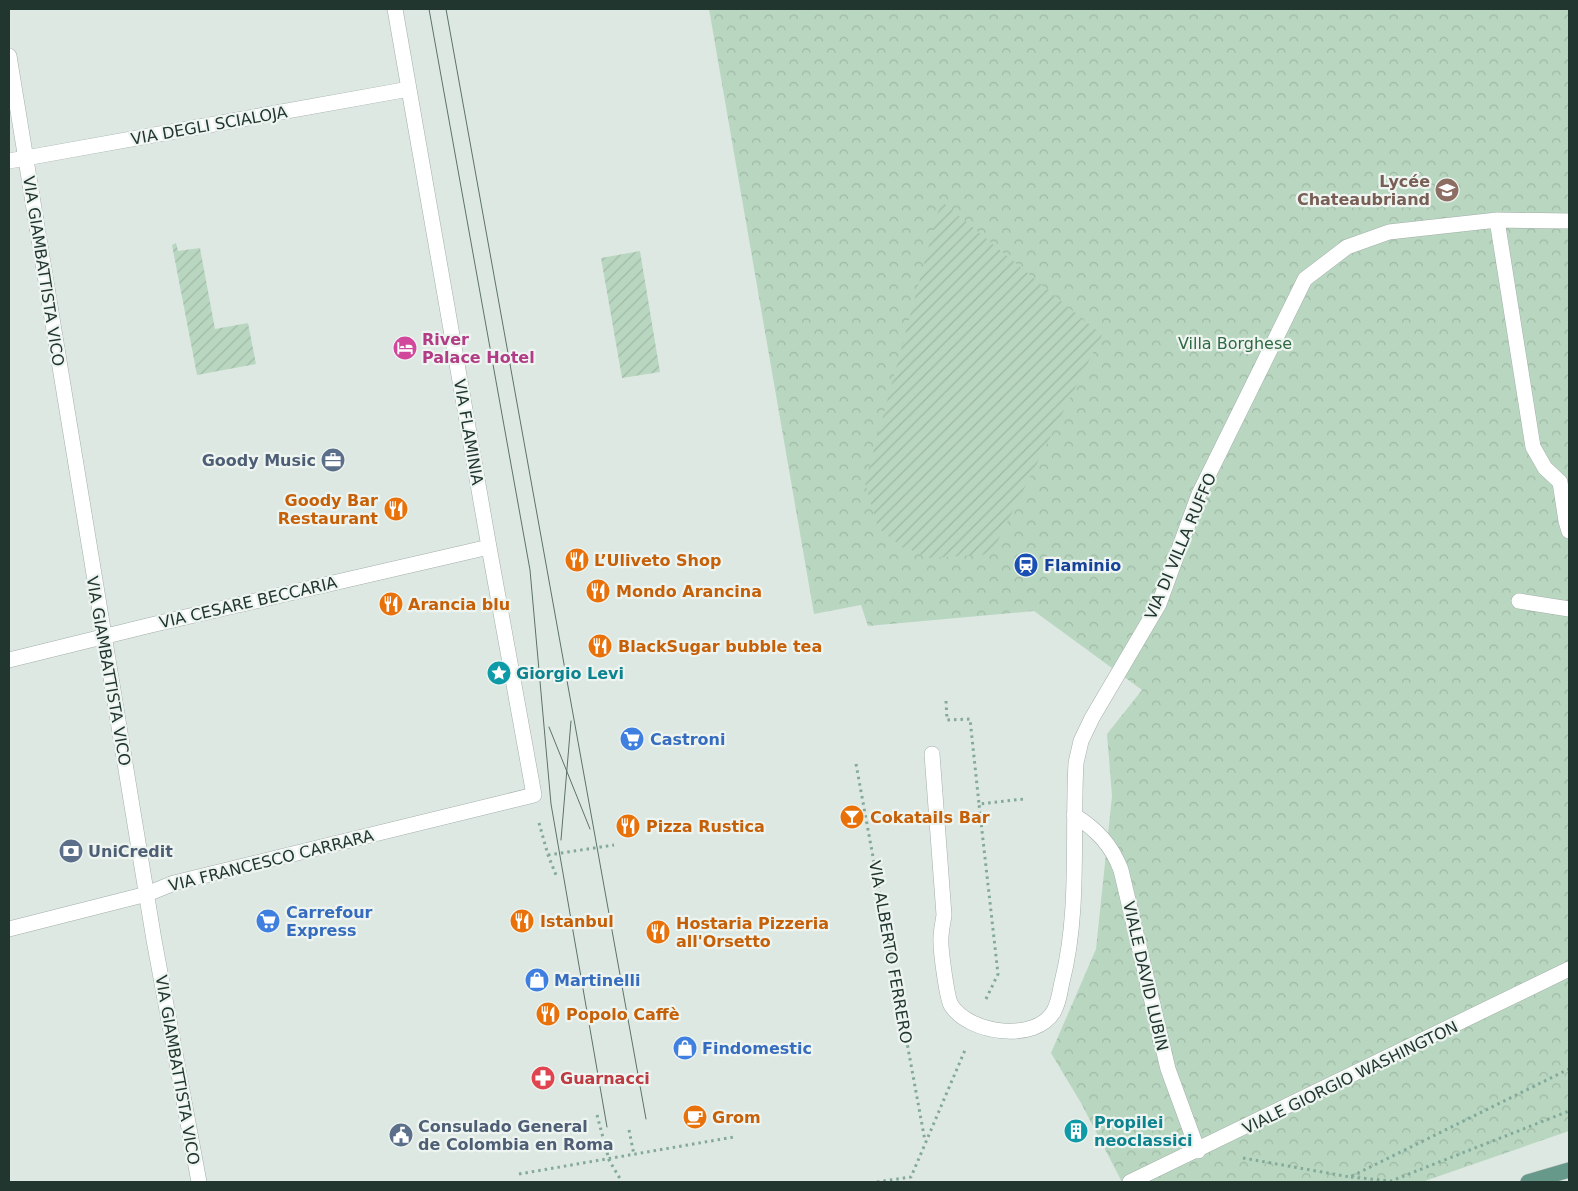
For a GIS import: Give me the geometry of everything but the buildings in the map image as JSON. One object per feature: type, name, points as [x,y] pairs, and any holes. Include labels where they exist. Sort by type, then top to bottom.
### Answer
[{"type":"main road","points":[[1528,1182],[1569,1170]]},
{"type":"street","name":"VIA FLAMINIA","points":[[395,9],[534,795]]},
{"type":"street","name":"VIA GIAMBATTISTA VICO","points":[[9,56],[147,894],[198,1182]]},
{"type":"street","name":"VIA DEGLI SCIALOJA","points":[[9,161],[410,89]]},
{"type":"street","name":"VIA DI VILLA RUFFO","points":[[932,754],[944,915],[941,939],[950,1002],[970,1023],[1000,1031],[1027,1028],[1048,1018],[1054,1011],[1066,969],[1072,911],[1076,763],[1081,741],[1092,718],[1159,604],[1199,494],[1305,279],[1348,247],[1389,232],[1497,220],[1569,221]]},
{"type":"street","points":[[1497,220],[1533,447],[1545,468],[1565,478],[1566,521],[1569,531]]},
{"type":"street","name":"VIA CESARE BECCARIA","points":[[9,660],[489,547]]},
{"type":"street","points":[[1518,601],[1569,609]]},
{"type":"street","name":"VIA FRANCESCO CARRARA","points":[[9,929],[147,894],[174,883],[534,795]]},
{"type":"street","name":"VIALE DAVID LUBIN","points":[[1074,815],[1101,834],[1116,856],[1121,870],[1168,1069],[1198,1151]]},
{"type":"street","name":"VIALE GIORGIO WASHINGTON","points":[[1130,1182],[1198,1151],[1569,969]]},
{"type":"path","points":[[946,700],[946,720],[970,719],[998,974],[986,1000]]},
{"type":"path","name":"VIA ALBERTO FERRERO","points":[[856,764],[925,1141]]},
{"type":"path","points":[[534,795],[548,855],[556,875]]},
{"type":"path","points":[[979,804],[1024,799]]},
{"type":"path","points":[[548,855],[614,845]]},
{"type":"path","points":[[877,1182],[910,1177],[969,1042]]},
{"type":"path","points":[[1350,1177],[1569,1069]]},
{"type":"path","points":[[1198,1151],[1350,1177],[1391,1181],[1569,1111]]},
{"type":"path","points":[[597,1115],[609,1160],[622,1182]]},
{"type":"path","points":[[629,1130],[634,1155]]},
{"type":"path","points":[[519,1174],[734,1137]]},
{"type":"green space","name":"Villa Borghese","points":[[709,9],[1569,9],[1569,1131],[1422,1182],[1122,1182],[1081,1103],[1051,1053],[1096,949],[1112,796],[1107,734],[1142,690],[1034,611],[868,626],[861,605],[814,614]]},
{"type":"green space","points":[[941,201],[1102,335],[991,554],[929,558],[900,545],[878,528],[865,483]]},
{"type":"green space","points":[[176,243],[178,251],[200,248],[215,329],[248,323],[256,364],[197,375],[172,245]]},
{"type":"green space","points":[[640,251],[660,372],[622,378],[601,258]]},
{"type":"tram line","points":[[429,9],[530,570],[551,804],[607,1127]]},
{"type":"tram line","points":[[446,9],[646,1119]]},
{"type":"tram line","points":[[561,840],[571,721]]},
{"type":"tram line","points":[[549,727],[590,829]]},
{"type":"place","name":"Lycée Chateaubriand","points":[[1447,190]]},
{"type":"place","name":"River Palace Hotel","points":[[405,348]]},
{"type":"place","name":"Goody Music","points":[[333,460]]},
{"type":"place","name":"Goody Bar Restaurant","points":[[396,509]]},
{"type":"place","name":"L’Uliveto Shop","points":[[577,560]]},
{"type":"place","name":"Flaminio","points":[[1026,565]]},
{"type":"place","name":"Mondo Arancina","points":[[598,591]]},
{"type":"place","name":"Arancia blu","points":[[391,604]]},
{"type":"place","name":"BlackSugar bubble tea","points":[[600,646]]},
{"type":"place","name":"Giorgio Levi","points":[[499,673]]},
{"type":"place","name":"Castroni","points":[[632,739]]},
{"type":"place","name":"Cokatails Bar","points":[[852,817]]},
{"type":"place","name":"Pizza Rustica","points":[[628,826]]},
{"type":"place","name":"UniCredit","points":[[71,851]]},
{"type":"place","name":"Carrefour Express","points":[[268,921]]},
{"type":"place","name":"Istanbul","points":[[522,921]]},
{"type":"place","name":"Hostaria Pizzeria all'Orsetto","points":[[658,932]]},
{"type":"place","name":"Martinelli","points":[[537,980]]},
{"type":"place","name":"Popolo Caffè","points":[[548,1014]]},
{"type":"place","name":"Findomestic","points":[[685,1048]]},
{"type":"place","name":"Guarnacci","points":[[543,1078]]},
{"type":"place","name":"Grom","points":[[695,1117]]},
{"type":"place","name":"Propilei neoclassici","points":[[1076,1131]]},
{"type":"place","name":"Consulado General de Colombia en Roma","points":[[401,1135]]}]
